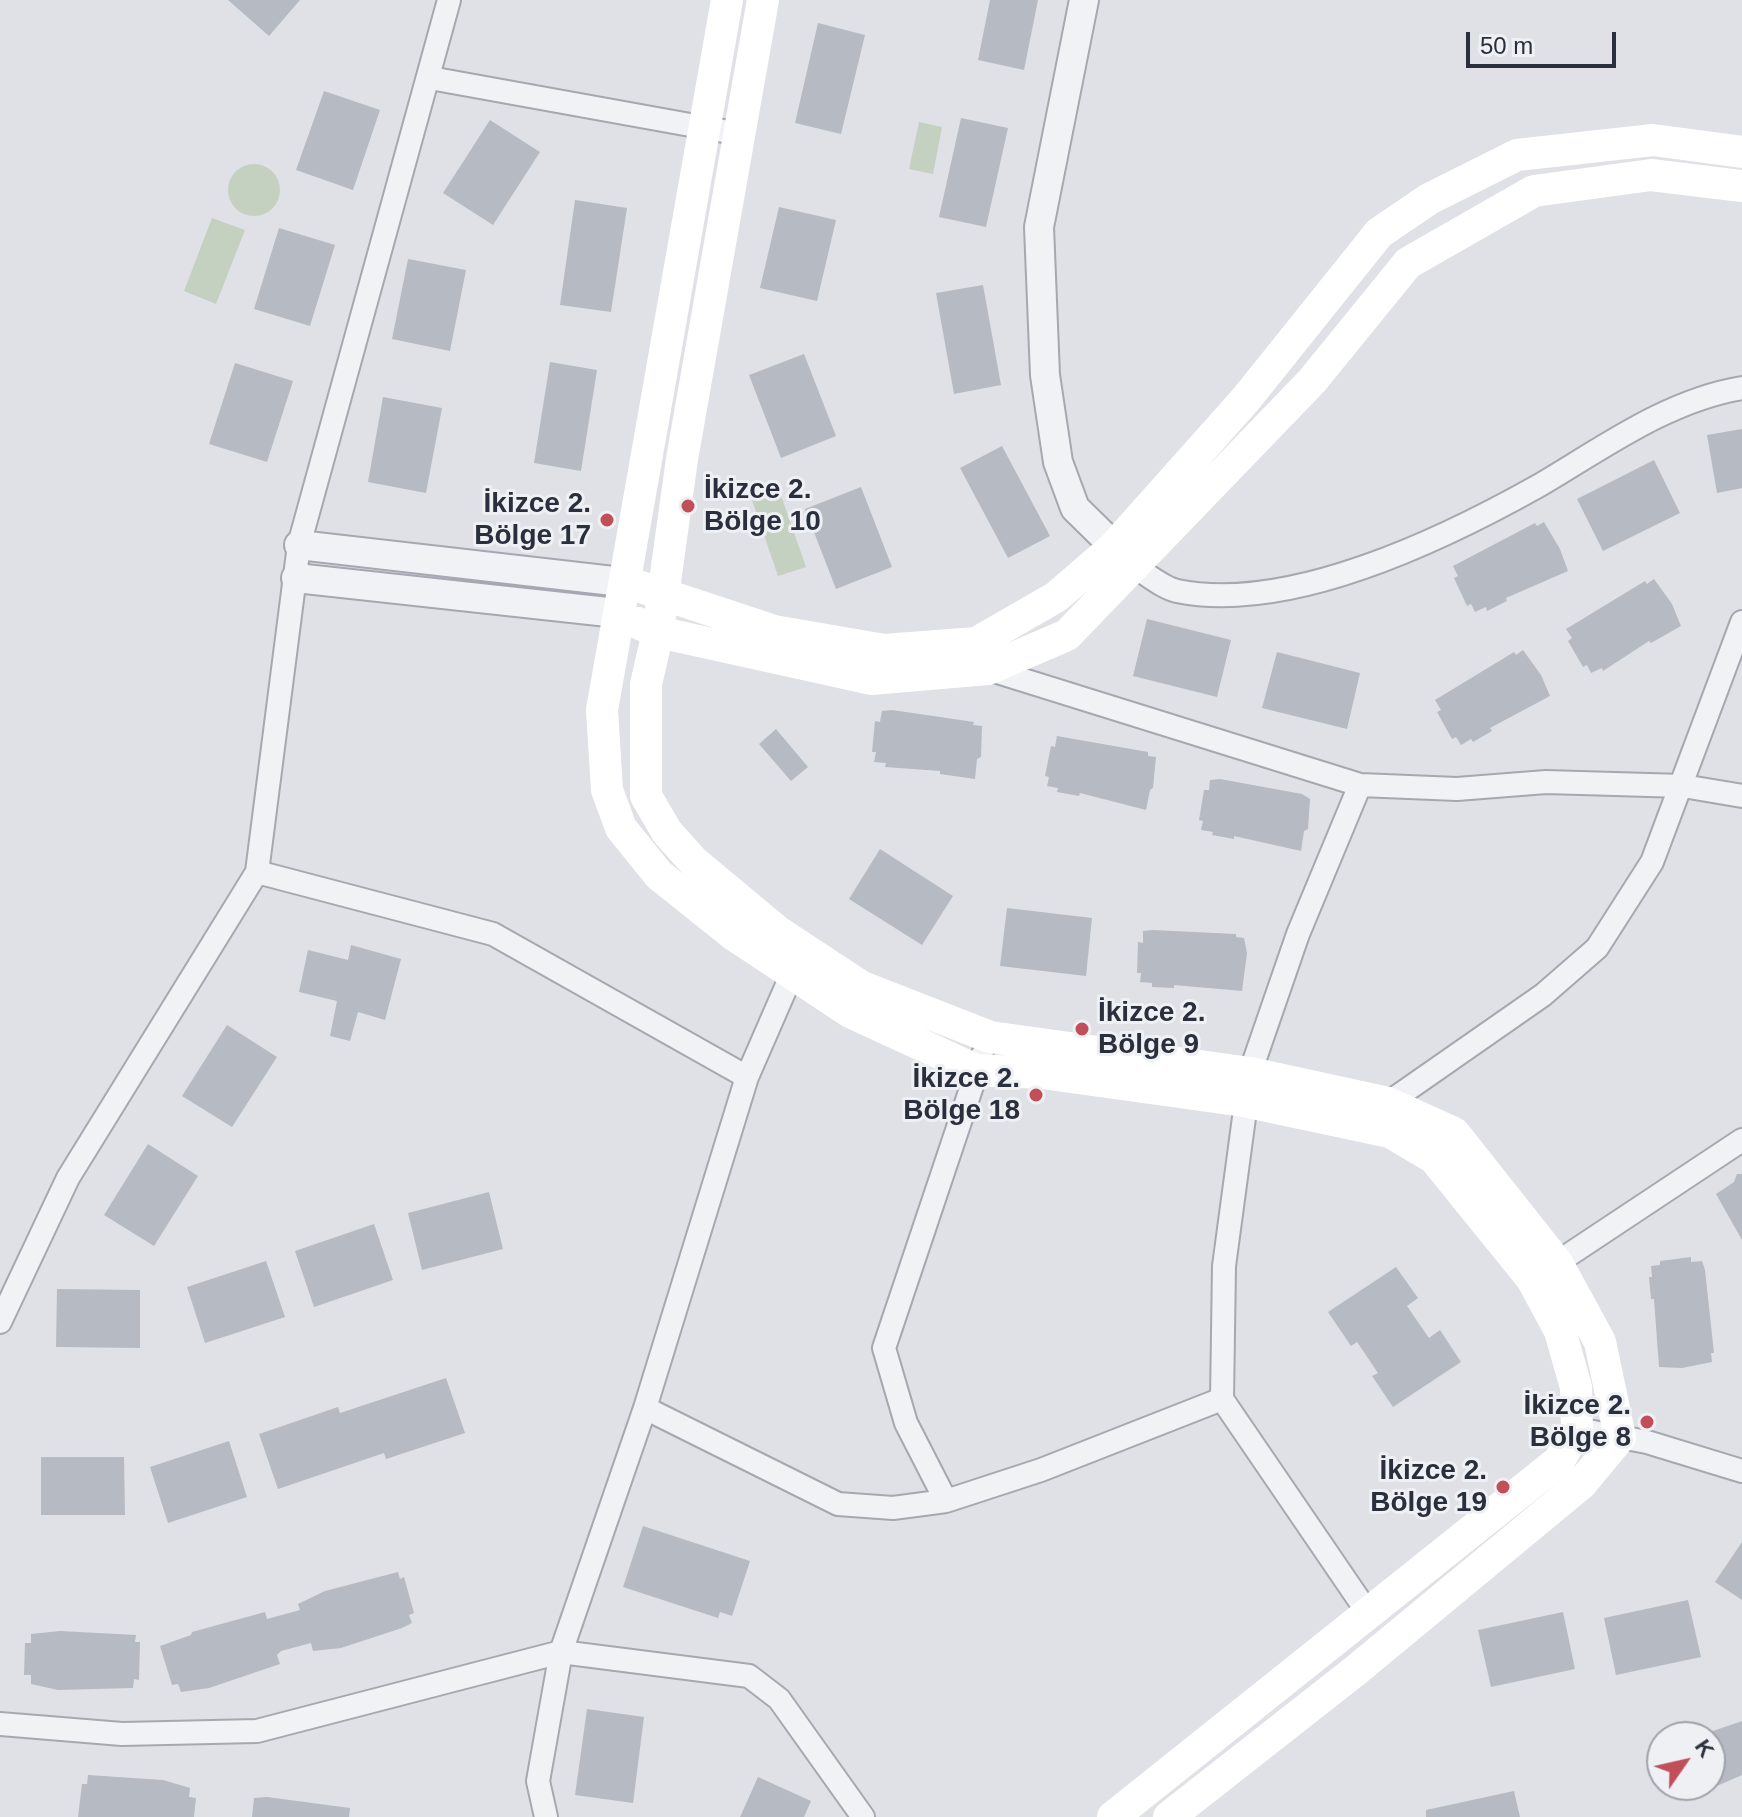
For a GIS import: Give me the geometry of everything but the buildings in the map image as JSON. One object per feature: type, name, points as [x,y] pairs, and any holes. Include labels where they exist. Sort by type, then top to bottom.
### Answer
[{"type":"main road","points":[[727,0],[602,710],[607,790],[621,828],[659,875],[791,976],[850,1012],[976,1070],[1247,1087],[1388,1103],[1454,1133],[1545,1271],[1600,1342],[1620,1437],[1581,1484],[1355,1671],[1169,1817]]},
{"type":"main road","points":[[763,0],[661,593],[658,632],[646,684],[646,796],[667,832],[693,861],[777,931],[862,987],[990,1037],[1247,1087],[1390,1132],[1434,1158],[1545,1271],[1576,1387],[1577,1429],[1559,1461],[1113,1817]]},
{"type":"main road","points":[[620,598],[658,632],[871,679],[988,669],[1067,635],[1246,399],[1379,233],[1429,199],[1517,155],[1653,140],[1742,152]]},
{"type":"main road","points":[[620,598],[661,593],[774,631],[884,650],[976,643],[1014,624],[1125,557],[1312,381],[1408,263],[1534,191],[1651,175],[1742,186]]},
{"type":"street","points":[[0,1322],[68,1178],[257,872],[299,545],[449,0]]},
{"type":"street","points":[[1084,0],[1039,227],[1045,375],[1058,462],[1075,508],[1125,557],[1174,591],[1215,595],[1301,586],[1371,565],[1446,532],[1535,487],[1670,410],[1742,388]]},
{"type":"street","points":[[430,78],[740,134]]},
{"type":"street","points":[[299,545],[620,598]]},
{"type":"street","points":[[296,578],[620,598]]},
{"type":"street","points":[[1388,1103],[1543,995],[1597,948],[1652,862],[1742,622]]},
{"type":"street","points":[[988,669],[1360,785],[1457,789],[1546,782],[1683,786],[1742,796]]},
{"type":"street","points":[[1360,785],[1298,934],[1247,1087],[1224,1266],[1222,1399],[1368,1613]]},
{"type":"street","points":[[257,872],[493,934],[747,1077]]},
{"type":"street","points":[[546,1817],[538,1781],[561,1652],[645,1408],[747,1077],[791,976]]},
{"type":"street","points":[[946,1501],[906,1423],[884,1348],[976,1070],[990,1037]]},
{"type":"street","points":[[1545,1271],[1742,1140]]},
{"type":"street","points":[[645,1408],[838,1504],[893,1508],[946,1501],[1041,1470],[1222,1399]]},
{"type":"street","points":[[1577,1429],[1620,1437],[1742,1471]]},
{"type":"street","points":[[0,1724],[122,1734],[257,1731],[561,1652],[749,1676],[779,1699],[863,1817]]},
{"type":"green space","points":[[919,122],[942,127],[933,174],[909,169]]},
{"type":"green space","points":[[254,164],[273,171],[280,190],[273,209],[254,216],[235,209],[228,190],[235,171]]},
{"type":"green space","points":[[212,218],[245,230],[216,304],[184,291]]},
{"type":"green space","points":[[778,487],[806,567],[778,576],[751,497]]},
{"type":"place","name":"İkizce 2. Bölge 10","points":[[688,506]]},
{"type":"place","name":"İkizce 2. Bölge 17","points":[[607,520]]},
{"type":"place","name":"İkizce 2. Bölge 9","points":[[1082,1029]]},
{"type":"place","name":"İkizce 2. Bölge 18","points":[[1036,1095]]},
{"type":"place","name":"İkizce 2. Bölge 8","points":[[1647,1422]]},
{"type":"place","name":"İkizce 2. Bölge 19","points":[[1503,1487]]}]
